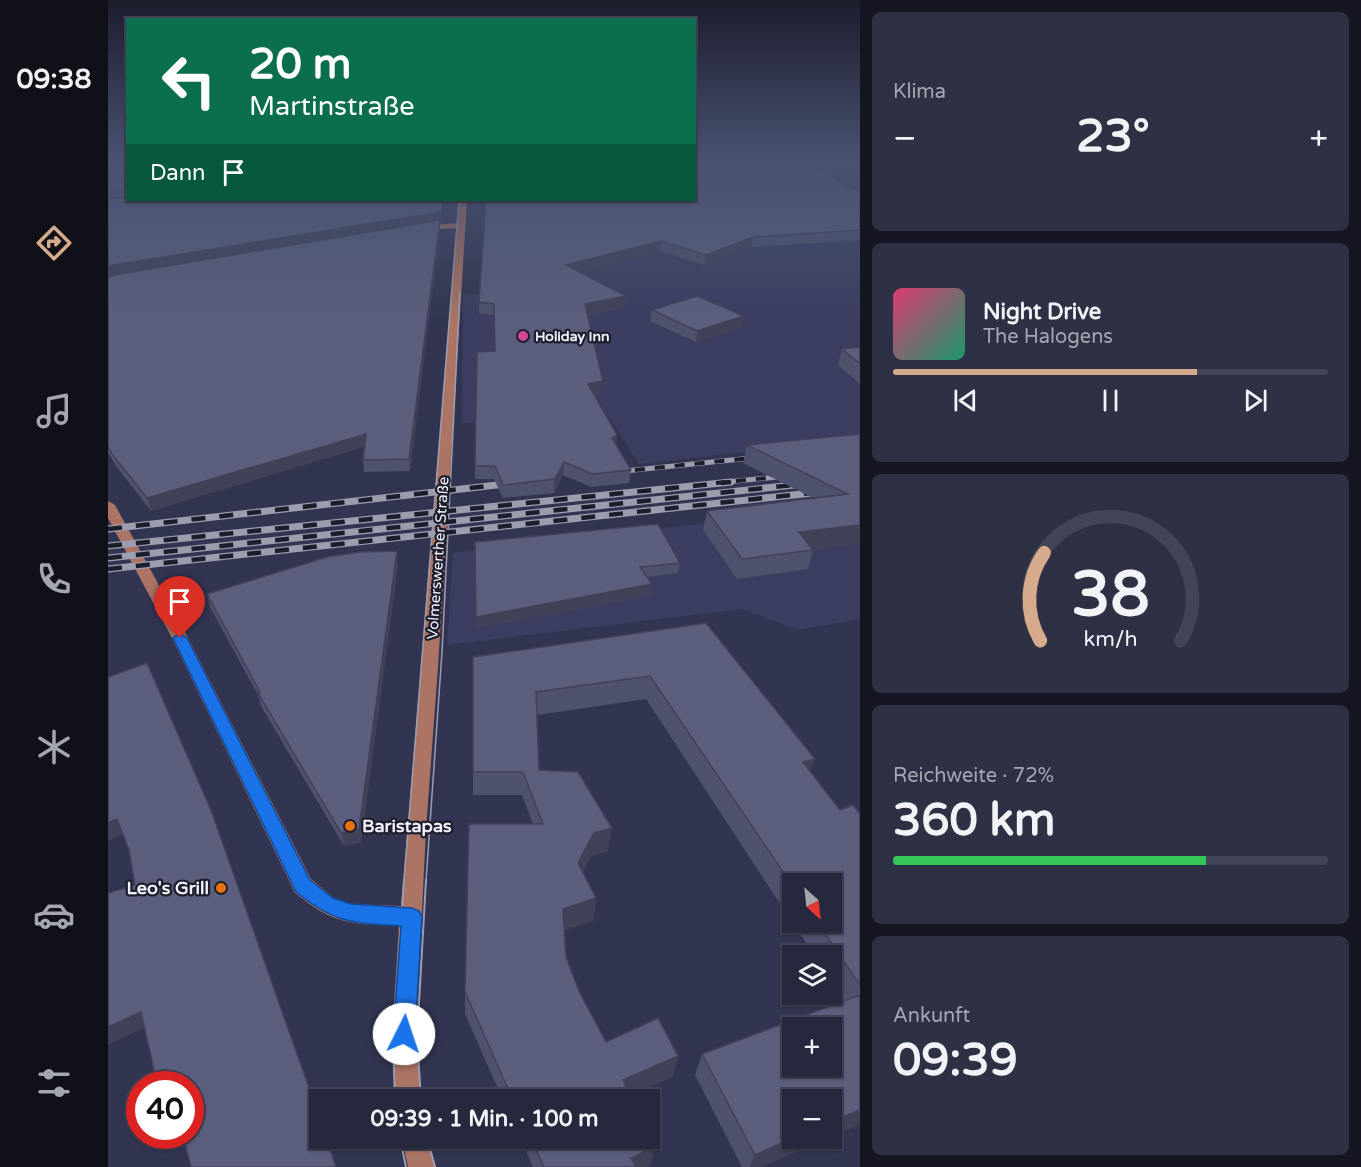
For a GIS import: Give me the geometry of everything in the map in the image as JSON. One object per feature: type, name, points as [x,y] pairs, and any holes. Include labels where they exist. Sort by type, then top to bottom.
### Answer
[{"type":"street","name":"Volmerswerther Straße","points":[[407,1089],[404,1034],[462,212]]},
{"type":"street","points":[[414,229],[438,225],[461,225]]},
{"type":"street","points":[[108,505],[180,638],[303,886],[327,905],[351,914],[412,917]]},
{"type":"street","points":[[418,1149],[422,1167]]},
{"type":"shaded area","points":[[665,212],[860,212],[860,439],[639,464],[608,415],[462,423],[463,294],[587,294],[541,266]]},
{"type":"shaded area","points":[[860,505],[860,619],[798,630],[742,609],[447,645],[453,553]]},
{"type":"building","points":[[108,212],[438,212],[108,266]]},
{"type":"building","points":[[485,212],[860,212],[860,230],[753,237],[706,255],[661,241],[566,265],[626,296],[585,304],[603,381],[588,384],[617,435],[612,438],[631,470],[592,474],[564,462],[555,479],[503,485],[495,466],[475,466],[477,352],[495,351],[494,304],[479,302]]},
{"type":"building","points":[[440,220],[409,459],[363,460],[366,434],[147,498],[108,446],[108,276]]},
{"type":"building","points":[[697,296],[744,316],[697,331],[652,310]]},
{"type":"building","points":[[860,347],[860,364],[842,349]]},
{"type":"building","points":[[860,434],[860,525],[799,532],[813,550],[742,559],[707,511],[848,494],[747,445]]},
{"type":"building","points":[[658,524],[680,563],[640,567],[652,584],[476,617],[475,542]]},
{"type":"building","points":[[397,551],[359,829],[341,833],[258,693],[260,692],[207,594],[327,557],[360,552]]},
{"type":"building","points":[[706,623],[815,759],[803,762],[840,810],[853,805],[860,814],[860,985],[842,959],[842,945],[833,945],[825,933],[842,933],[842,873],[784,873],[650,676],[536,692],[539,770],[578,772],[612,828],[594,833],[578,863],[596,898],[563,909],[566,957],[579,991],[606,1042],[658,1018],[678,1056],[623,1080],[628,1089],[508,1089],[465,992],[469,824],[543,824],[523,772],[473,772],[473,657]]},
{"type":"building","points":[[147,663],[211,810],[309,1089],[309,1149],[330,1149],[336,1167],[191,1167],[186,1149],[204,1149],[204,1071],[154,1071],[141,1012],[108,1027],[108,893],[135,885],[129,850],[117,819],[108,823],[108,677]]},
{"type":"building","points":[[860,995],[860,1110],[842,1117],[842,1089],[782,1089],[782,1143],[755,1155],[702,1054],[782,1024],[782,1077],[842,1077],[842,1017],[801,1017],[833,1005],[842,1005],[842,1002]]},
{"type":"building","points":[[536,1149],[650,1149],[631,1158],[636,1167],[544,1167]]},
{"type":"tram line","points":[[404,881],[458,212]]},
{"type":"tram line","points":[[426,881],[442,652],[460,291]]},
{"type":"tram line","points":[[395,1089],[393,1042],[404,880]]},
{"type":"tram line","points":[[420,1089],[417,1038],[426,880]]},
{"type":"tram line","points":[[402,1149],[406,1167]]},
{"type":"tram line","points":[[430,1149],[435,1167]]},
{"type":"railway","points":[[615,472],[761,457]]},
{"type":"railway","points":[[716,483],[788,476]]},
{"type":"railway","points":[[108,546],[731,482]]},
{"type":"railway","points":[[108,529],[514,483],[511,483]]},
{"type":"railway","points":[[108,558],[803,484]]},
{"type":"railway","points":[[108,569],[821,492]]},
{"type":"place","name":"Holiday Inn","points":[[523,336]]},
{"type":"place","name":"Baristapas","points":[[350,826]]},
{"type":"place","name":"Leo's Grill","points":[[221,888]]},
{"type":"route","points":[[180,638],[290,864],[303,886],[327,905],[351,914],[412,917],[404,1034]]}]
